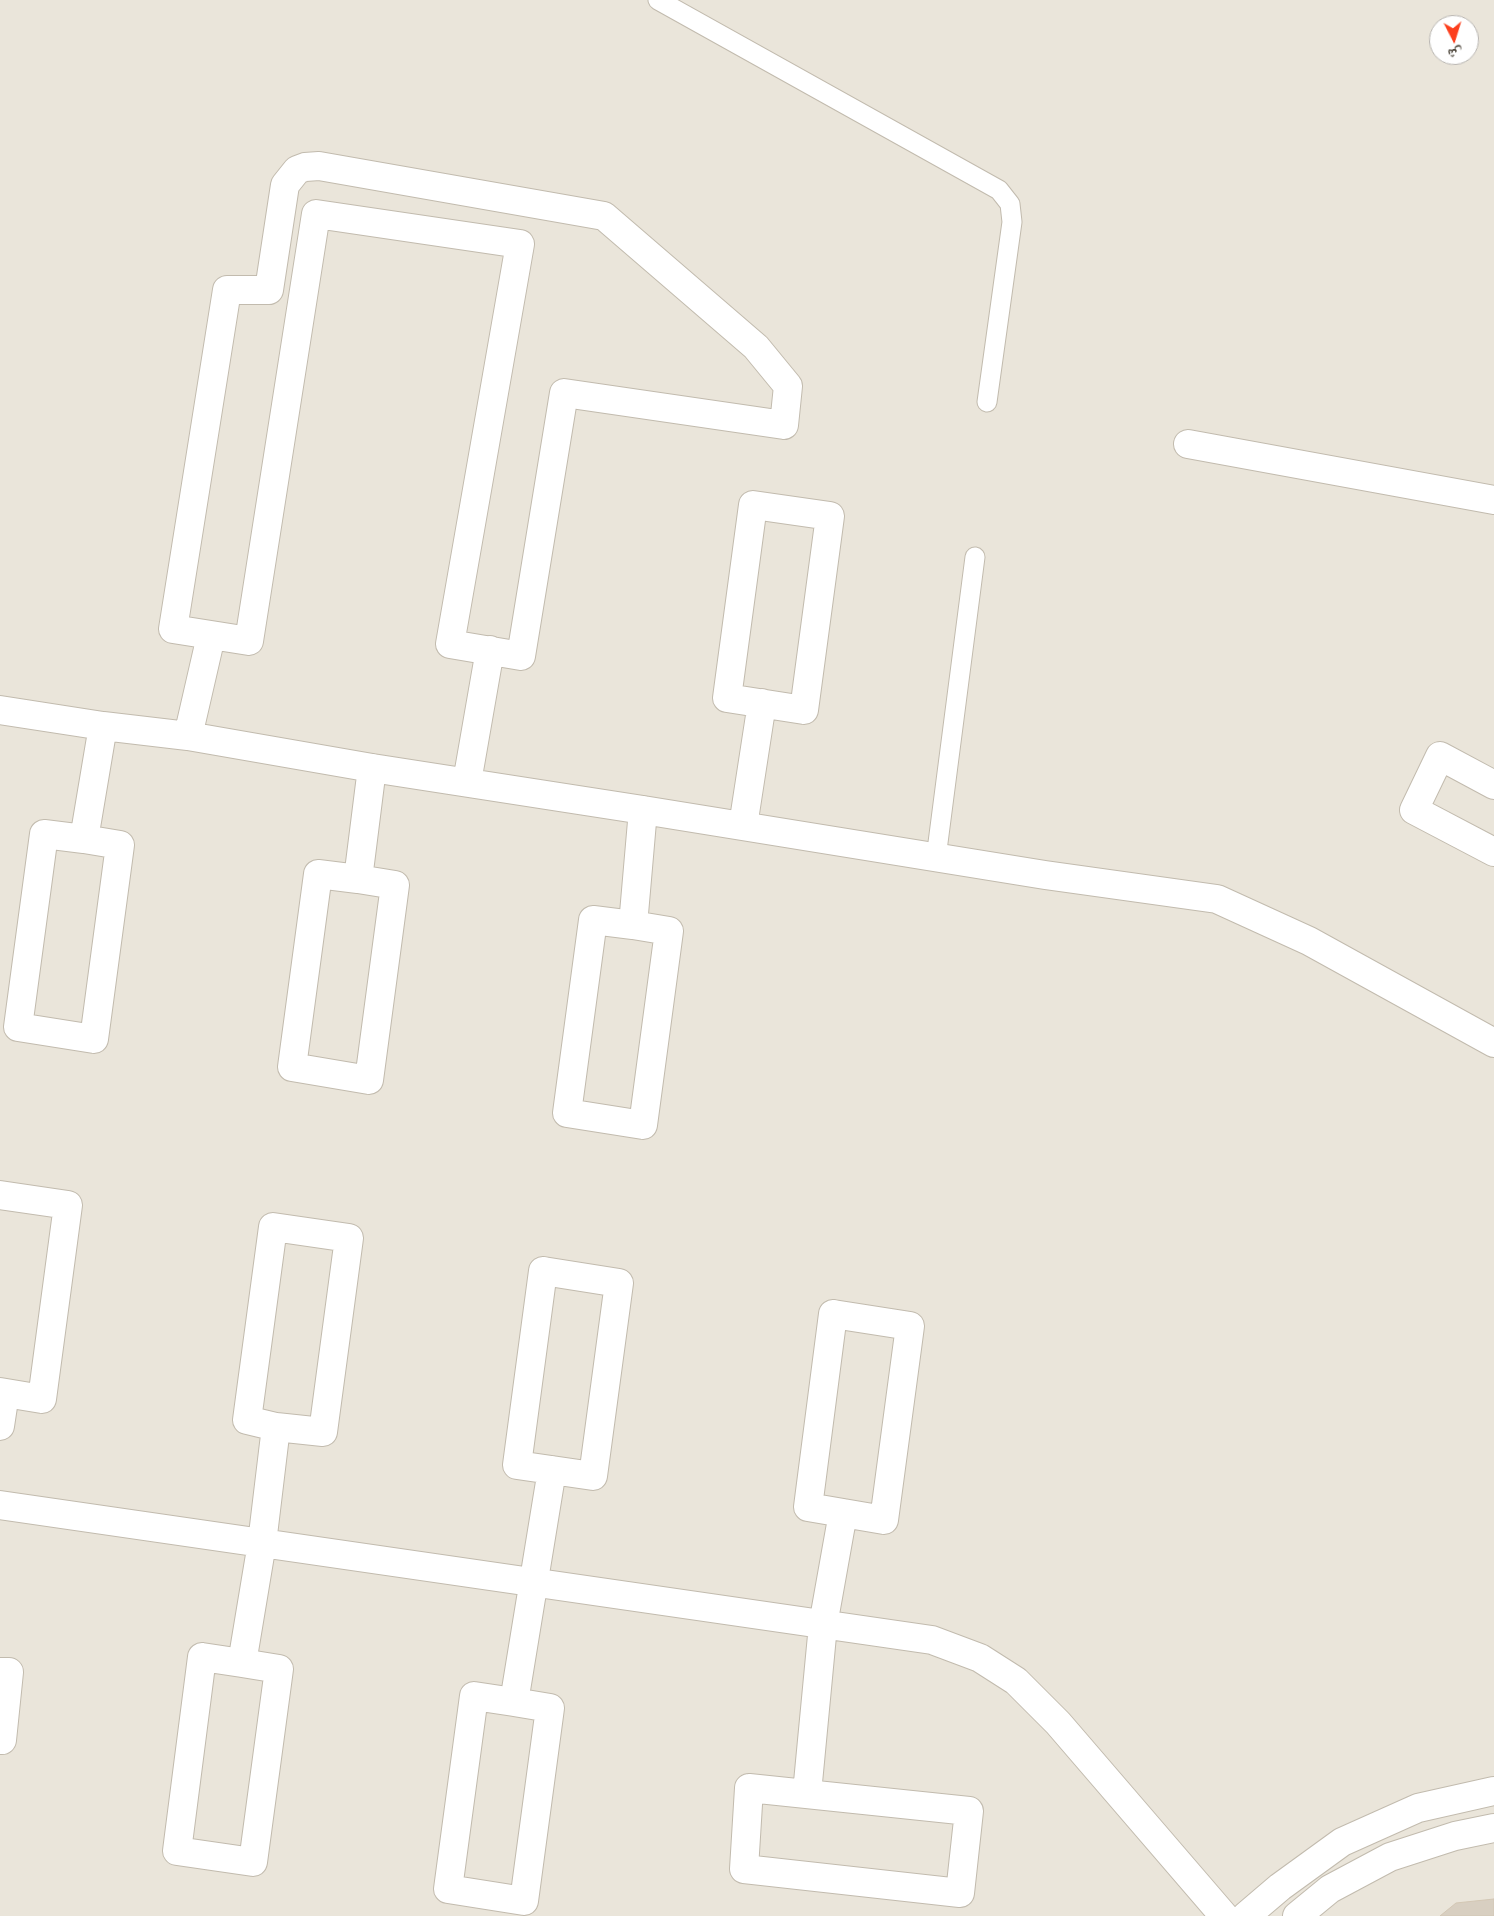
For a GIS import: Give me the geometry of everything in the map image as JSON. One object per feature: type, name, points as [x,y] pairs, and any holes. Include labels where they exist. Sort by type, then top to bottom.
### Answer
[{"type":"street","points":[[319,166],[604,216],[756,347],[788,386],[784,425],[564,393],[522,656],[490,650],[450,644],[520,244],[316,214],[249,642],[172,629],[227,290],[269,290],[285,185],[297,170],[319,166]]},
{"type":"street","points":[[1188,444],[1494,500]]},
{"type":"street","points":[[753,505],[830,516],[804,710],[762,703],[727,698],[753,505]]},
{"type":"street","points":[[188,736],[211,636]]},
{"type":"street","points":[[467,782],[490,650]]},
{"type":"street","points":[[743,826],[762,703]]},
{"type":"street","points":[[0,710],[103,726],[188,736],[372,768],[936,858],[1217,899],[1309,941],[1494,1043]]},
{"type":"street","points":[[84,839],[103,726]]},
{"type":"street","points":[[1494,784],[1440,756],[1414,810],[1494,852]]},
{"type":"street","points":[[358,879],[372,768]]},
{"type":"street","points":[[633,925],[643,810]]},
{"type":"street","points":[[44,834],[84,839],[120,845],[94,1039],[18,1027],[44,834]]},
{"type":"street","points":[[318,874],[358,879],[395,885],[369,1080],[292,1067],[318,874]]},
{"type":"street","points":[[593,920],[633,925],[670,931],[644,1125],[567,1113],[593,920]]},
{"type":"street","points":[[0,1194],[68,1205],[42,1399],[2,1392],[0,1426]]},
{"type":"street","points":[[273,1227],[349,1238],[323,1432],[276,1427],[247,1420],[273,1227]]},
{"type":"street","points":[[543,1271],[619,1283],[593,1476],[552,1470],[517,1465],[543,1271]]},
{"type":"street","points":[[833,1314],[910,1326],[884,1520],[843,1513],[808,1508],[833,1314]]},
{"type":"street","points":[[242,1663],[262,1543],[276,1427]]},
{"type":"street","points":[[514,1702],[552,1470]]},
{"type":"street","points":[[0,1504],[932,1640],[980,1658],[1016,1681],[1058,1723],[1224,1916]]},
{"type":"street","points":[[807,1793],[822,1625],[843,1513]]},
{"type":"street","points":[[202,1657],[242,1663],[279,1669],[253,1862],[177,1851],[202,1657]]},
{"type":"street","points":[[0,1672],[9,1672],[2,1740],[0,1740]]},
{"type":"street","points":[[474,1696],[514,1702],[550,1708],[524,1901],[448,1889],[474,1696]]},
{"type":"street","points":[[749,1788],[807,1793],[969,1811],[960,1893],[744,1869],[749,1788]]},
{"type":"street","points":[[1246,1916],[1280,1887],[1342,1842],[1418,1808],[1494,1791]]},
{"type":"street","points":[[1297,1916],[1330,1889],[1390,1858],[1455,1836],[1494,1828]]},
{"type":"lane","points":[[658,0],[999,190],[1010,204],[1012,222],[987,402]]},
{"type":"lane","points":[[936,858],[975,557]]},
{"type":"shaded area","points":[[0,0],[1494,0],[1494,1916],[0,1916]]},
{"type":"building","points":[[1494,1899],[1494,1916],[1440,1916],[1456,1903]]}]
